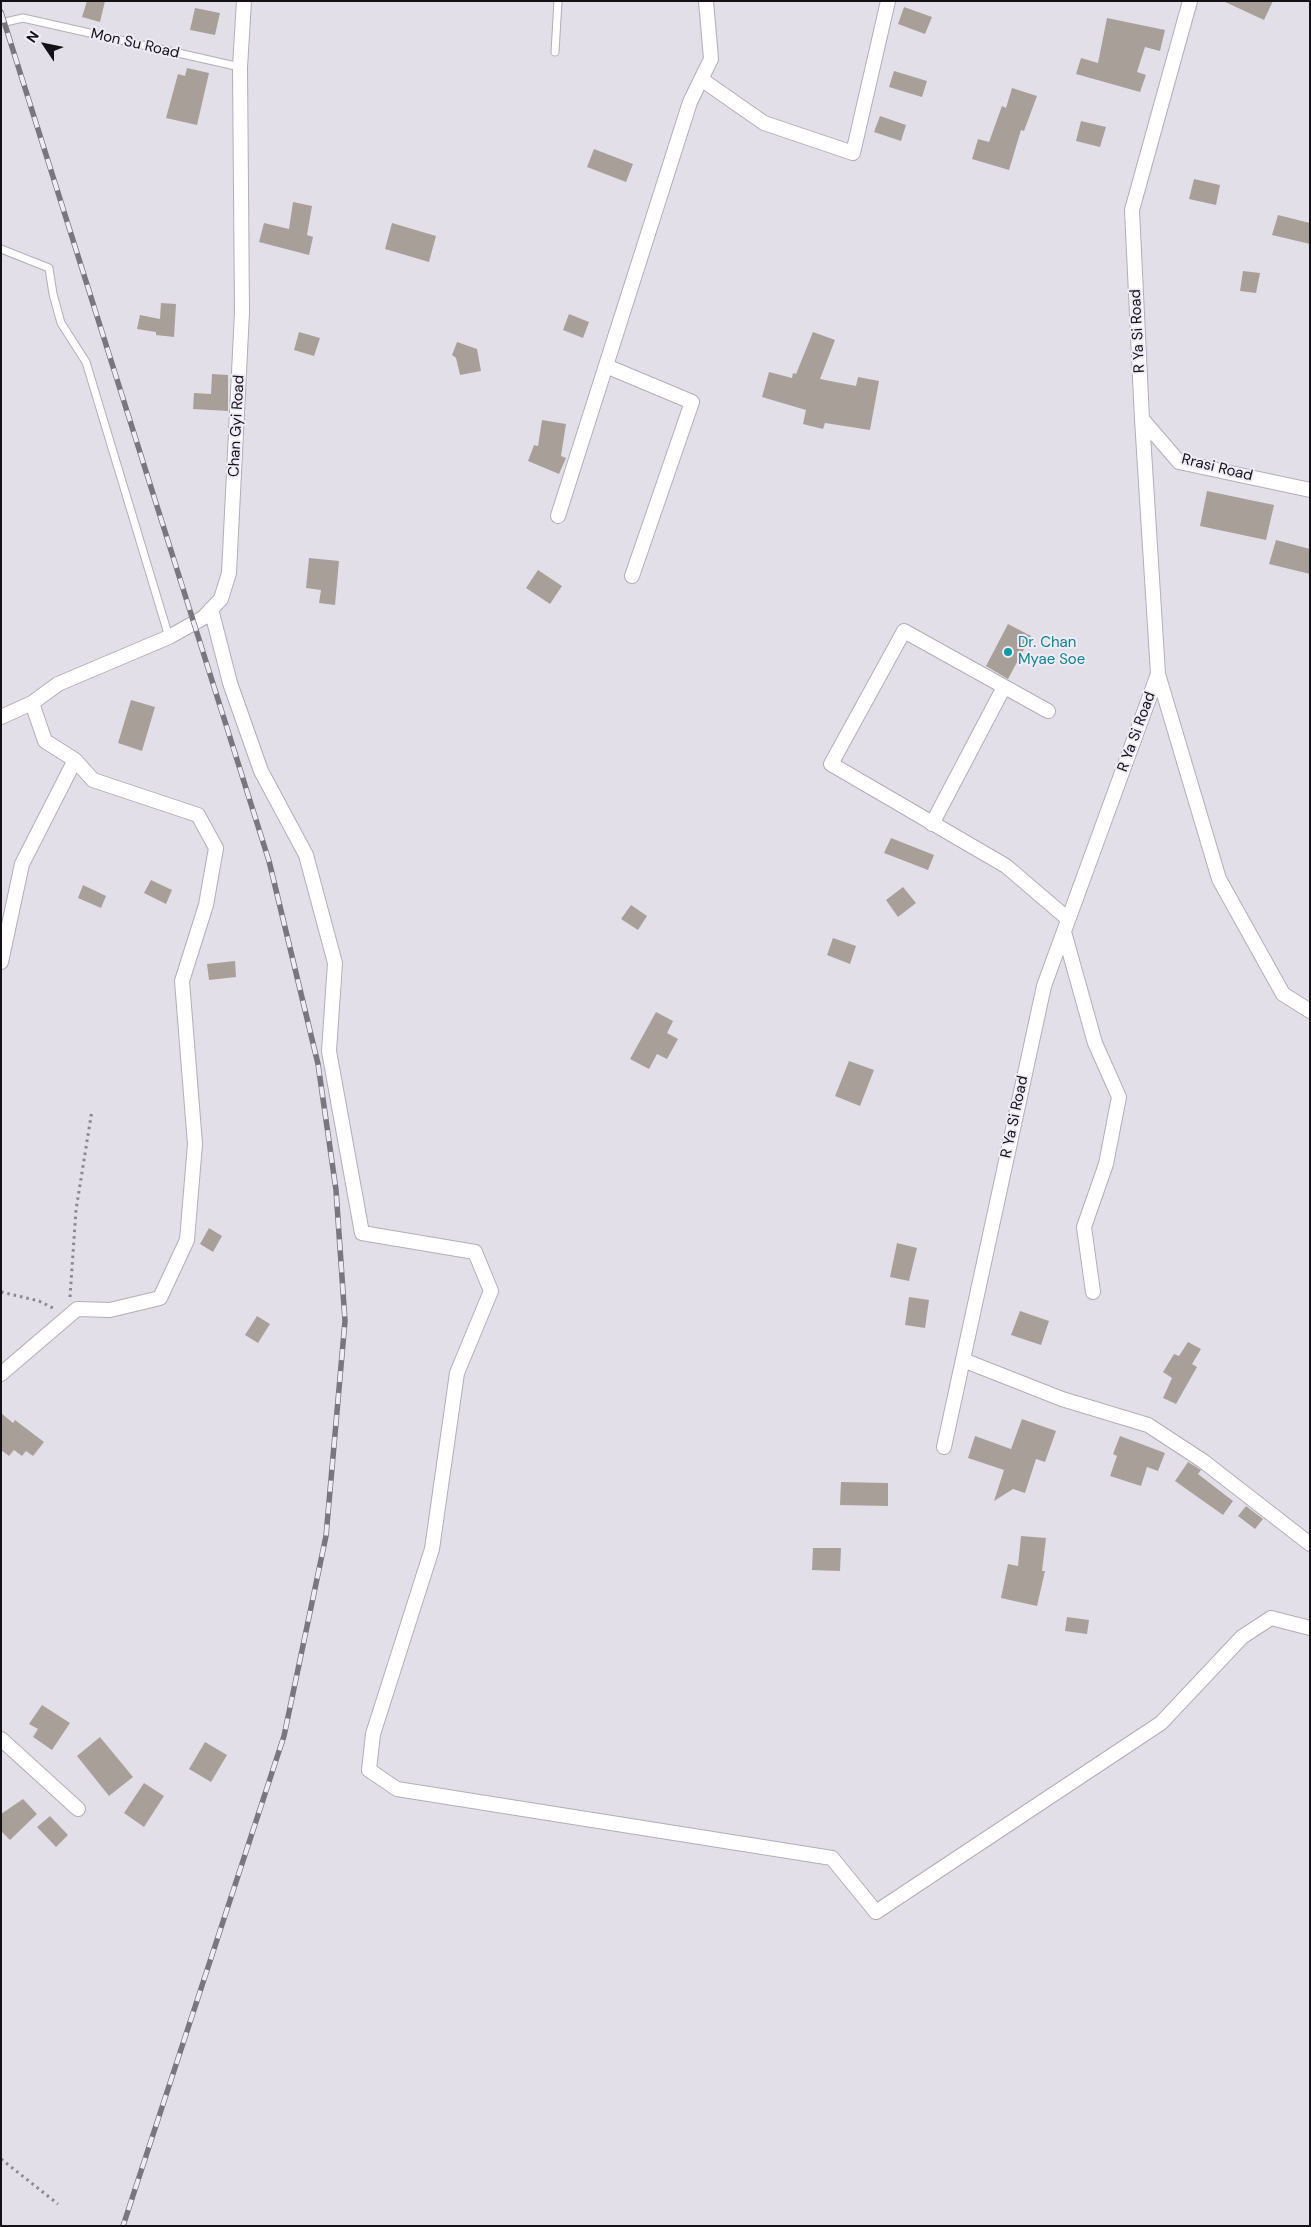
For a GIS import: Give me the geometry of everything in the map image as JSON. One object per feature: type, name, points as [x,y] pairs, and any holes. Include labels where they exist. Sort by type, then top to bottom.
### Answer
[{"type":"street","name":"Chan Gyi Road","points":[[1,717],[32,703],[58,684],[169,637],[203,618],[221,599],[230,563],[242,312],[240,67],[244,1]]},
{"type":"street","points":[[558,516],[690,102],[711,59],[706,1]]},
{"type":"street","points":[[701,79],[764,123],[853,153],[888,1]]},
{"type":"street","name":"R Ya Si Road","points":[[944,1447],[1044,986],[1158,674],[1142,418],[1132,210],[1190,1]]},
{"type":"street","points":[[606,366],[692,402],[632,576]]},
{"type":"street","name":"Rrasi Road","points":[[1142,418],[1179,462],[1310,490]]},
{"type":"street","points":[[211,609],[230,682],[261,771],[306,855],[335,963],[329,1052],[362,1232],[475,1252],[491,1291],[457,1373],[432,1549],[374,1734],[369,1770],[397,1789],[832,1858],[876,1912],[1161,1724],[1242,1637],[1249,1632],[1271,1618],[1310,1628]]},
{"type":"street","points":[[1048,711],[904,632],[831,764],[1006,866],[1066,925],[1095,1043],[1119,1097],[1106,1164],[1084,1227],[1093,1292]]},
{"type":"street","points":[[1158,674],[1219,879],[1283,994],[1310,1011]]},
{"type":"street","points":[[932,824],[1004,687]]},
{"type":"street","points":[[1,1374],[77,1309],[110,1310],[160,1298],[187,1240],[195,1144],[182,981],[206,904],[216,848],[198,815],[93,780],[75,760],[45,741],[32,703]]},
{"type":"street","points":[[1,962],[22,864],[75,760]]},
{"type":"street","points":[[963,1360],[1062,1399],[1148,1424],[1203,1461],[1310,1544]]},
{"type":"street","points":[[1,1739],[78,1809]]},
{"type":"lane","points":[[555,52],[558,1]]},
{"type":"lane","name":"Mon Su Road","points":[[1,22],[24,18],[240,67]]},
{"type":"lane","points":[[1,249],[49,268],[53,294],[61,323],[86,362],[169,637]]},
{"type":"path","points":[[1,1292],[39,1301],[69,1316],[76,1210],[92,1110]]},
{"type":"path","points":[[1,2159],[58,2204]]},
{"type":"building","points":[[87,1],[105,1],[100,22],[82,17]]},
{"type":"building","points":[[1223,1],[1273,1],[1264,20]]},
{"type":"building","points":[[904,7],[932,17],[925,34],[898,24]]},
{"type":"building","points":[[195,8],[220,13],[215,35],[190,30]]},
{"type":"building","points":[[1107,18],[1165,30],[1160,51],[1145,47],[1137,72],[1146,75],[1140,92],[1076,74],[1081,58],[1098,63]]},
{"type":"building","points":[[187,68],[209,73],[197,125],[166,118],[178,74],[185,76]]},
{"type":"building","points":[[894,71],[927,81],[922,97],[889,87]]},
{"type":"building","points":[[1012,88],[1037,96],[1024,131],[1021,130],[1009,170],[972,159],[978,139],[989,142],[1002,106],[1006,108]]},
{"type":"building","points":[[880,116],[906,125],[901,141],[874,132]]},
{"type":"building","points":[[1081,121],[1106,127],[1100,147],[1076,141]]},
{"type":"building","points":[[594,149],[633,164],[626,182],[587,167]]},
{"type":"building","points":[[1194,179],[1220,185],[1216,205],[1189,199]]},
{"type":"building","points":[[293,202],[312,206],[307,235],[313,237],[309,255],[259,242],[264,223],[289,229]]},
{"type":"building","points":[[1278,215],[1310,223],[1310,244],[1272,235]]},
{"type":"building","points":[[392,223],[436,236],[429,262],[385,249]]},
{"type":"building","points":[[1243,271],[1260,273],[1256,293],[1240,291]]},
{"type":"building","points":[[161,303],[176,304],[174,337],[156,335],[156,332],[137,329],[140,315],[160,319]]},
{"type":"building","points":[[569,314],[589,322],[583,338],[563,330]]},
{"type":"building","points":[[299,332],[320,338],[314,356],[294,350]]},
{"type":"building","points":[[813,332],[835,340],[820,379],[856,386],[858,377],[879,381],[870,430],[825,423],[823,429],[803,424],[806,410],[762,397],[769,372],[792,378],[793,373],[796,374]]},
{"type":"building","points":[[457,342],[477,349],[481,371],[460,375],[456,358],[452,355]]},
{"type":"building","points":[[212,374],[228,375],[228,411],[193,409],[194,393],[211,394]]},
{"type":"building","points":[[542,420],[566,424],[561,456],[566,458],[559,474],[528,461],[534,445],[538,446]]},
{"type":"building","points":[[1207,491],[1274,505],[1266,540],[1200,526]]},
{"type":"building","points":[[1276,540],[1310,549],[1310,574],[1269,564]]},
{"type":"building","points":[[309,558],[339,561],[335,605],[319,603],[321,590],[306,588]]},
{"type":"building","points":[[538,570],[562,586],[550,604],[526,588]]},
{"type":"building","name":"Dr. Chan Myae Soe","points":[[1008,624],[1031,636],[1008,679],[986,666]]},
{"type":"building","points":[[131,700],[155,707],[142,751],[118,743]]},
{"type":"building","points":[[891,838],[934,855],[928,870],[884,853]]},
{"type":"building","points":[[151,880],[172,890],[166,904],[144,893]]},
{"type":"building","points":[[83,885],[106,896],[101,908],[78,898]]},
{"type":"building","points":[[903,887],[916,903],[898,917],[886,900]]},
{"type":"building","points":[[631,905],[647,916],[638,930],[621,919]]},
{"type":"building","points":[[833,938],[856,946],[850,964],[827,955]]},
{"type":"building","points":[[235,961],[236,977],[209,980],[207,964]]},
{"type":"building","points":[[656,1012],[673,1021],[667,1033],[678,1039],[667,1059],[657,1054],[649,1069],[630,1059]]},
{"type":"building","points":[[849,1061],[874,1070],[860,1106],[835,1096]]},
{"type":"building","points":[[209,1228],[222,1236],[213,1252],[200,1244]]},
{"type":"building","points":[[897,1243],[917,1248],[909,1281],[890,1277]]},
{"type":"building","points":[[909,1297],[929,1300],[925,1328],[905,1325]]},
{"type":"building","points":[[1020,1311],[1049,1321],[1041,1345],[1011,1335]]},
{"type":"building","points":[[257,1316],[270,1324],[258,1343],[245,1335]]},
{"type":"building","points":[[1188,1342],[1201,1349],[1192,1364],[1197,1367],[1176,1404],[1163,1398],[1172,1378],[1163,1372],[1174,1354],[1179,1356]]},
{"type":"building","points":[[1,1413],[13,1423],[15,1420],[44,1442],[33,1456],[26,1451],[22,1456],[14,1450],[9,1456],[1,1450]]},
{"type":"building","points":[[1022,1419],[1056,1431],[1045,1462],[1036,1459],[1025,1493],[1013,1489],[994,1501],[1004,1470],[968,1458],[975,1436],[1011,1449]]},
{"type":"building","points":[[1120,1436],[1165,1453],[1158,1471],[1147,1467],[1141,1486],[1110,1476],[1117,1456],[1113,1454]]},
{"type":"building","points":[[1188,1462],[1201,1470],[1198,1474],[1233,1501],[1223,1515],[1175,1481]]},
{"type":"building","points":[[841,1482],[888,1483],[888,1506],[840,1505]]},
{"type":"building","points":[[1246,1506],[1263,1519],[1255,1529],[1238,1516]]},
{"type":"building","points":[[1021,1536],[1046,1538],[1042,1571],[1045,1571],[1037,1606],[1001,1598],[1008,1564],[1018,1566]]},
{"type":"building","points":[[813,1548],[841,1548],[840,1571],[812,1570]]},
{"type":"building","points":[[1067,1617],[1089,1620],[1087,1634],[1065,1631]]},
{"type":"building","points":[[42,1705],[70,1723],[52,1750],[33,1737],[38,1729],[29,1724]]},
{"type":"building","points":[[100,1737],[133,1777],[109,1796],[77,1756]]},
{"type":"building","points":[[205,1742],[227,1755],[211,1782],[189,1769]]},
{"type":"building","points":[[144,1783],[164,1796],[144,1827],[124,1813]]},
{"type":"building","points":[[23,1799],[37,1814],[10,1840],[1,1831],[1,1814]]},
{"type":"building","points":[[50,1816],[68,1835],[56,1847],[37,1827]]},
{"type":"railway","points":[[1,12],[269,861],[318,1064],[336,1190],[345,1321],[326,1536],[284,1736],[123,2226]]},
{"type":"place","name":"Dr. Chan Myae Soe","points":[[1008,652]]}]
